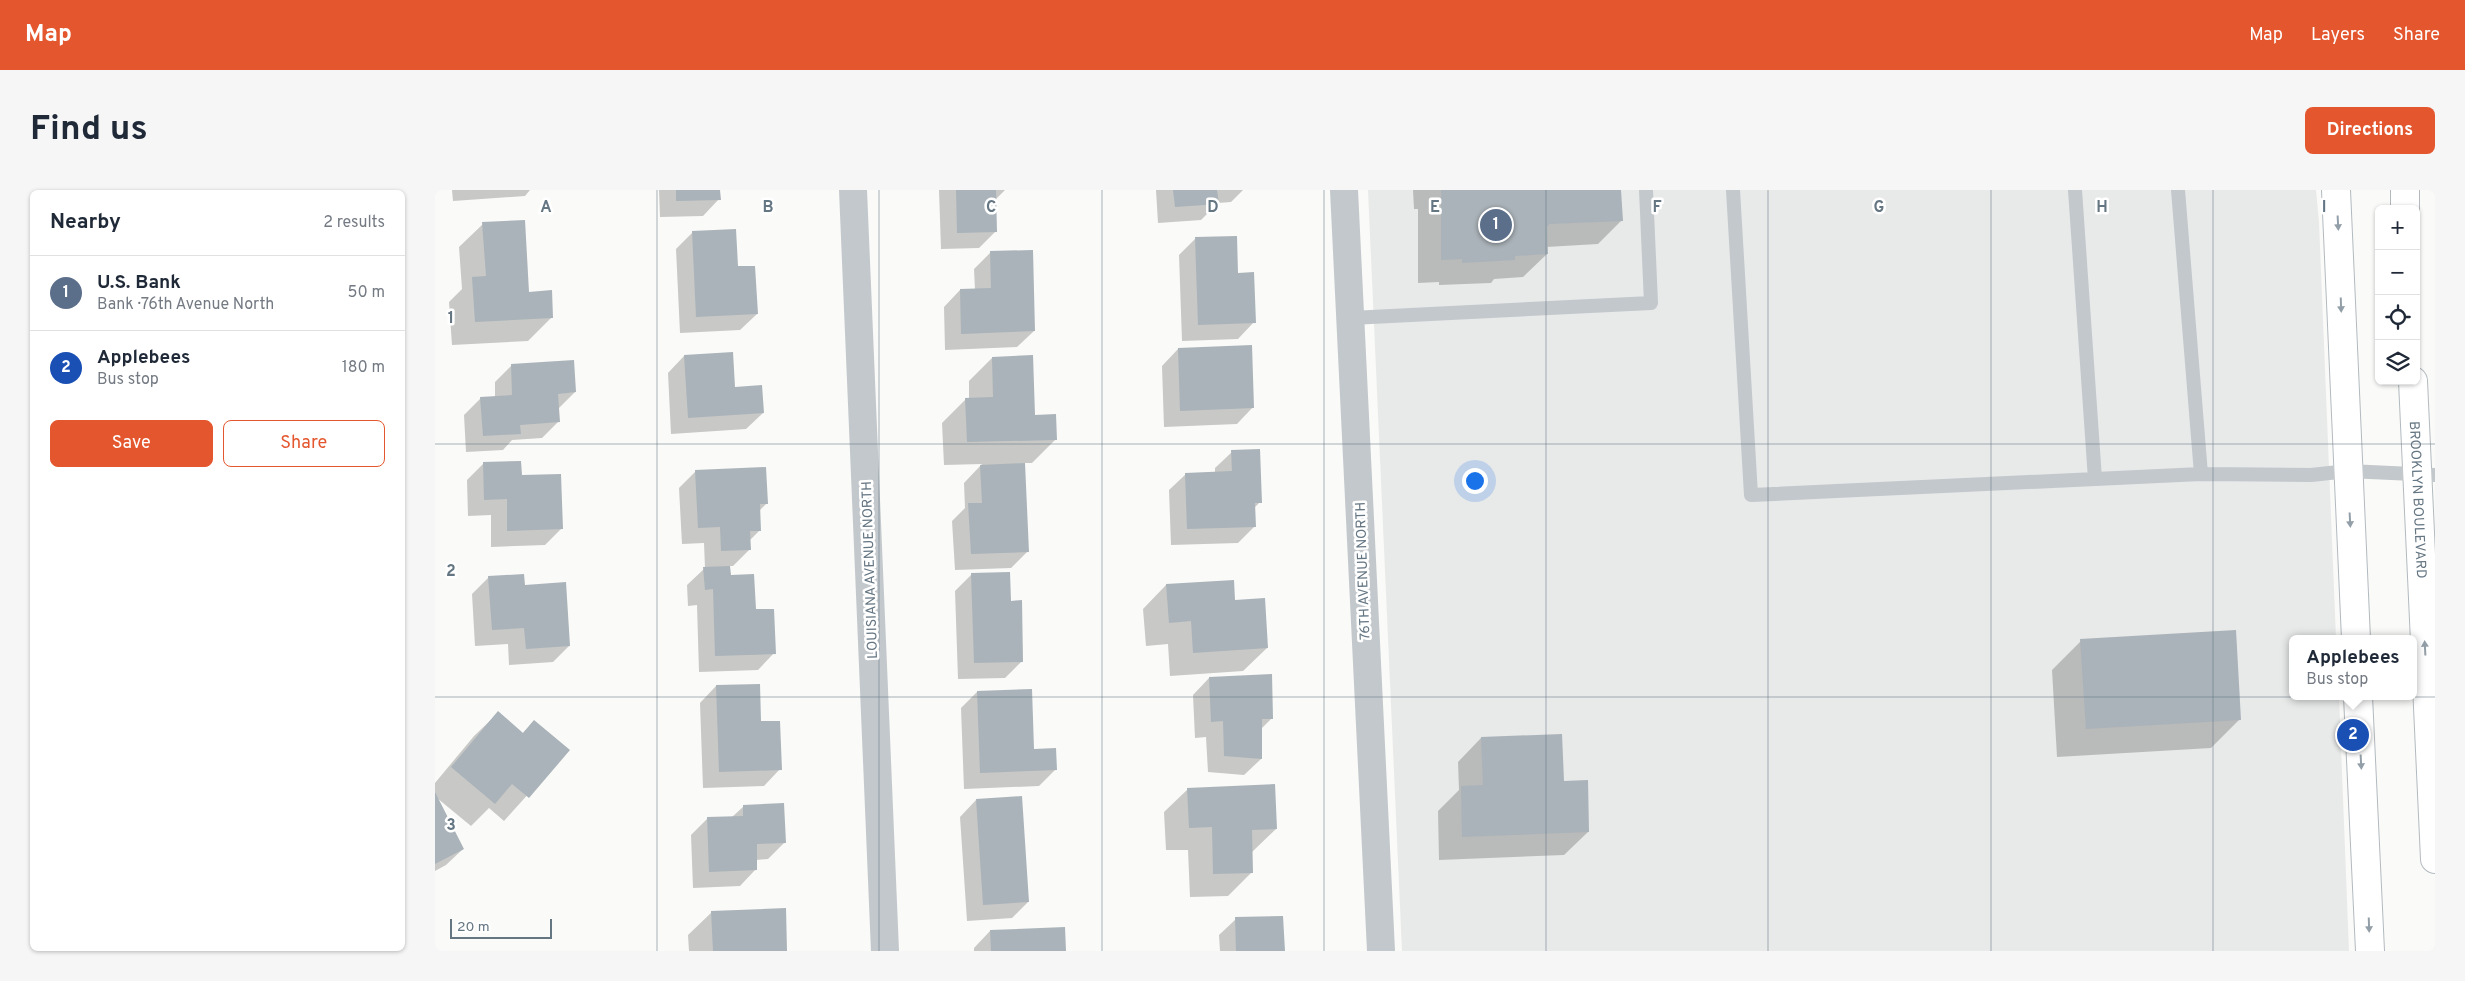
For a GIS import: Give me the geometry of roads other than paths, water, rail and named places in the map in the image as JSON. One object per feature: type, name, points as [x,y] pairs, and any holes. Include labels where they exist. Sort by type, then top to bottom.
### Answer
[{"type":"main road","points":[[2336,190],[2356,635]]},
{"type":"main road","points":[[2405,190],[2405,205]]},
{"type":"main road","name":"BROOKLYN BOULEVARD","points":[[2414,385],[2426,474],[2435,859]]},
{"type":"main road","points":[[2359,700],[2370,951]]},
{"type":"street","name":"LOUISIANA AVENUE NORTH","points":[[853,190],[885,951]]},
{"type":"street","name":"76TH AVENUE NORTH","points":[[1344,190],[1381,951]]},
{"type":"lane","points":[[1351,318],[1651,303],[1647,190]]},
{"type":"lane","points":[[1733,190],[1751,494],[2201,474],[2311,475],[2348,471],[2426,474]]},
{"type":"lane","points":[[2075,190],[2095,479]]},
{"type":"lane","points":[[2178,190],[2201,474]]},
{"type":"place","name":"U.S. Bank","points":[[1496,225]]},
{"type":"place","name":"Applebees","points":[[2353,735]]}]
